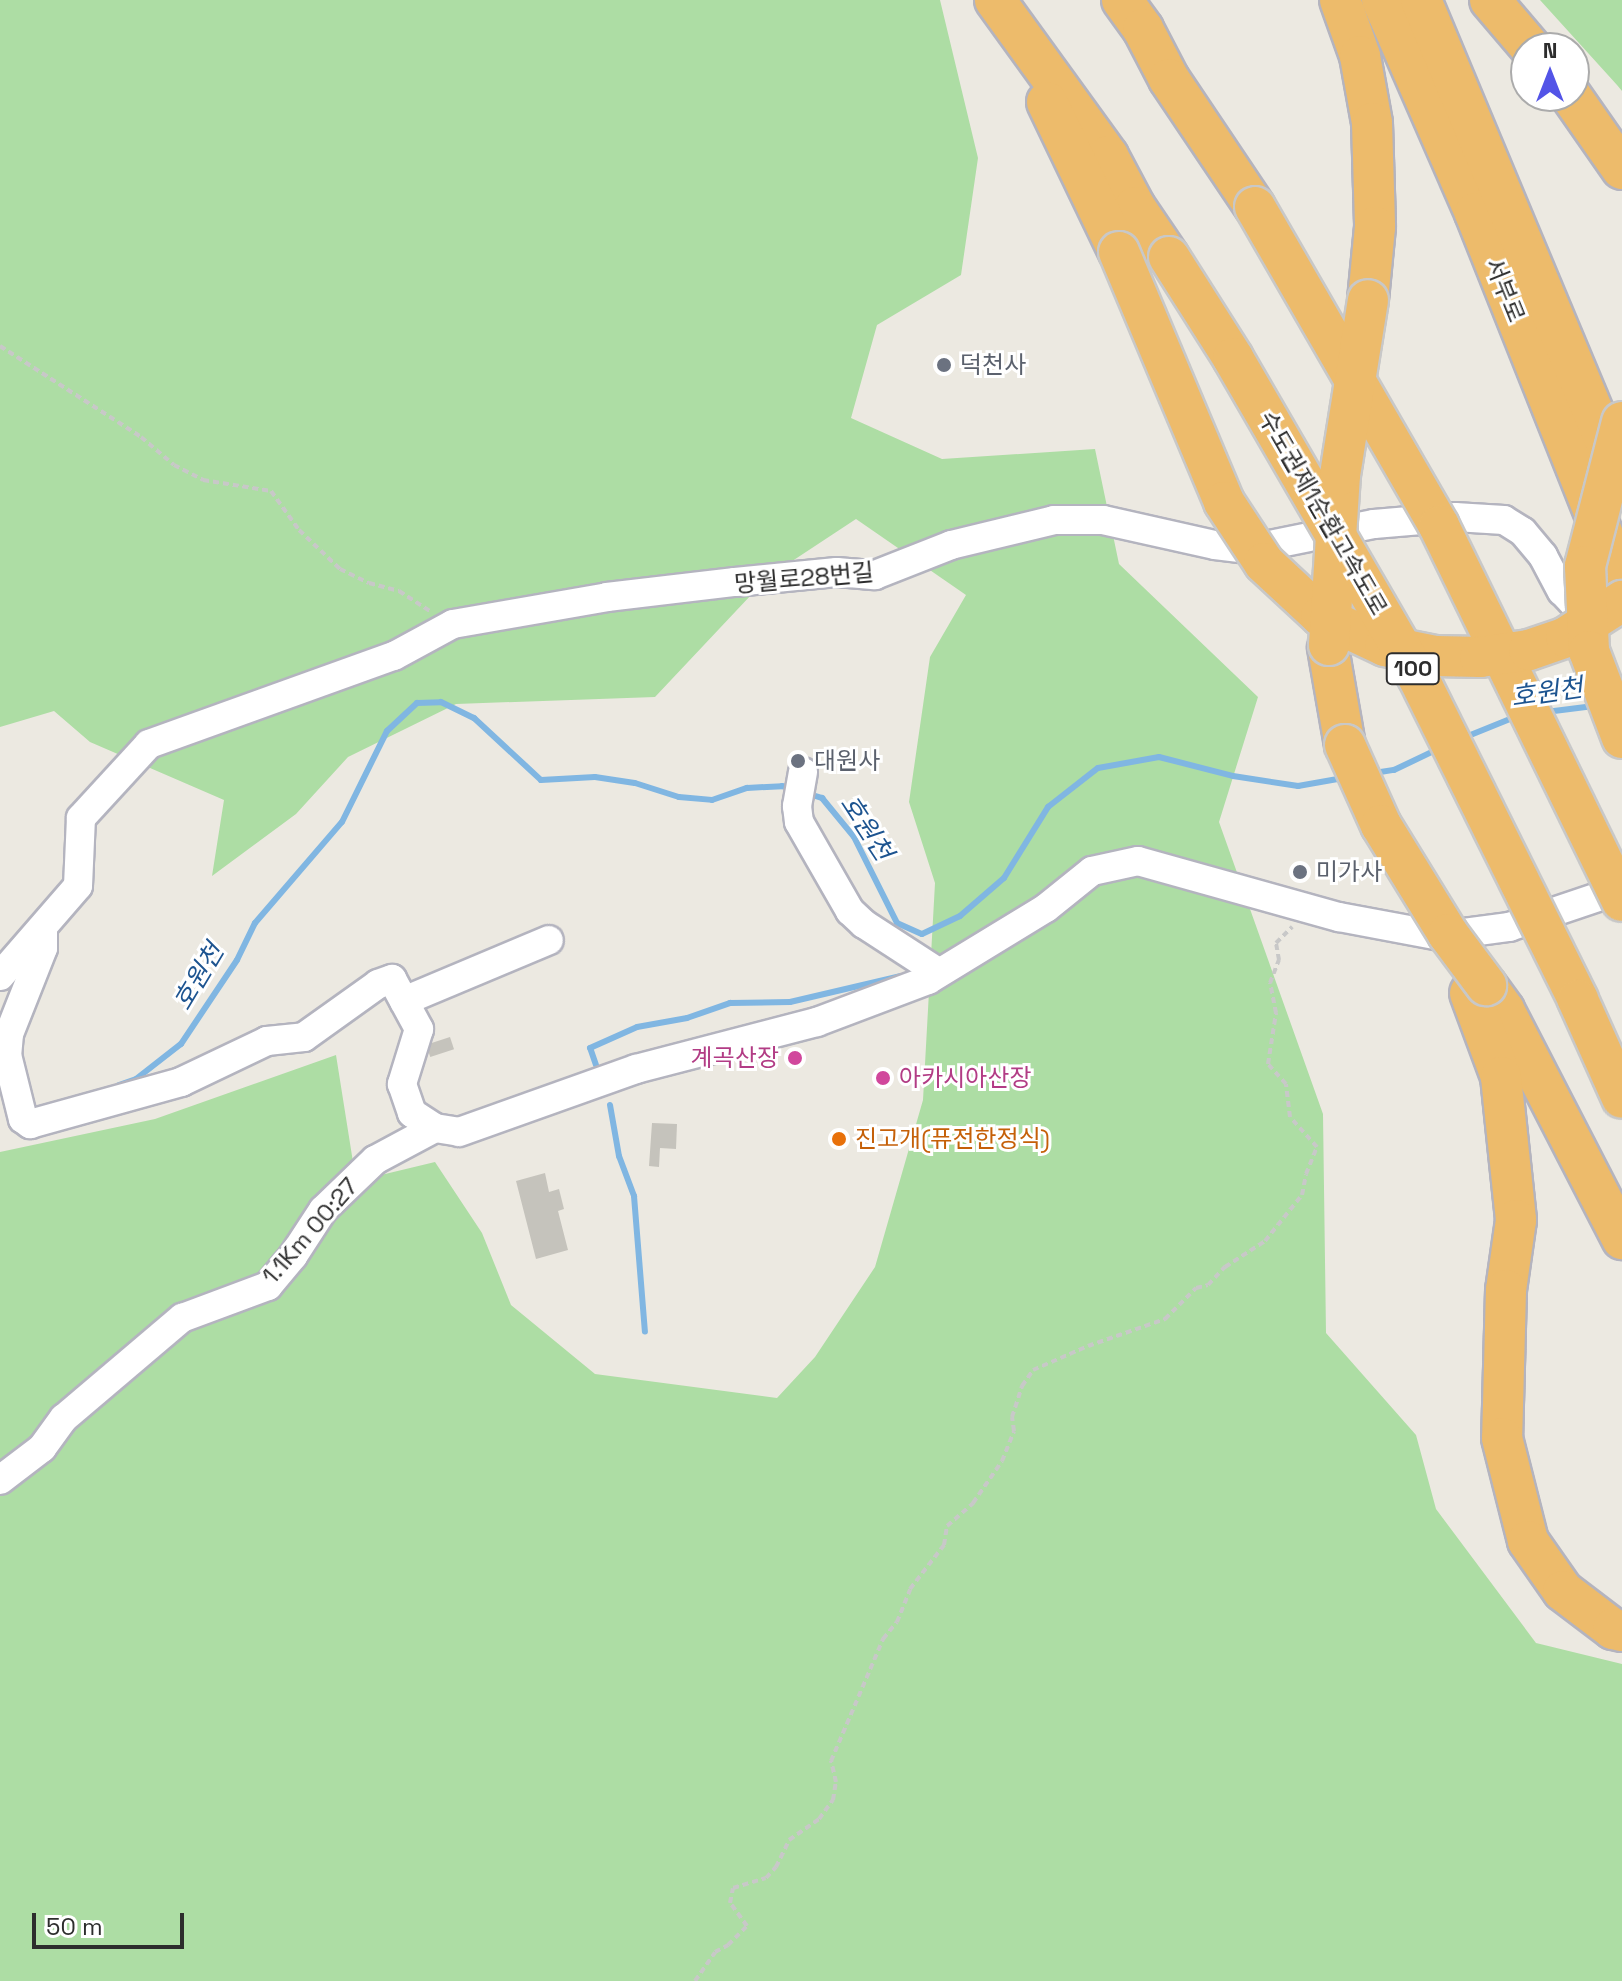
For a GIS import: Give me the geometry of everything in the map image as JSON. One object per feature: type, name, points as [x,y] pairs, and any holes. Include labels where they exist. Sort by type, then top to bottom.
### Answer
[{"type":"highway","points":[[1122,0],[1143,29],[1169,79],[1255,207],[1439,526],[1614,877],[1622,901]]},
{"type":"highway","points":[[1340,0],[1360,56],[1372,123],[1375,227],[1368,300],[1340,475],[1328,648],[1345,745],[1381,825],[1478,989],[1501,1077],[1516,1220],[1506,1290],[1502,1438],[1528,1541],[1563,1591],[1617,1630]]},
{"type":"highway","name":"서부로","points":[[1382,0],[1475,213],[1622,583]]},
{"type":"highway","name":"서부로","points":[[1421,0],[1622,480]]},
{"type":"highway","points":[[1007,4],[1119,252],[1224,502],[1264,563],[1321,616],[1357,636],[1397,650],[1436,656],[1480,657],[1529,650],[1566,637],[1622,601]]},
{"type":"highway","name":"수도권제1순환고속도로","points":[[1007,4],[1108,156],[1135,207],[1233,358],[1418,677],[1578,1000],[1622,1098]]},
{"type":"highway","points":[[1495,5],[1518,32]]},
{"type":"highway","points":[[1495,5],[1523,32]]},
{"type":"highway","points":[[1590,96],[1622,129]]},
{"type":"highway","points":[[1582,112],[1622,169]]},
{"type":"highway","points":[[1622,422],[1585,566],[1589,651],[1622,738]]},
{"type":"highway","points":[[1478,989],[1504,1010],[1622,1239]]},
{"type":"street","name":"망월로28번길","points":[[43,930],[78,886],[81,818],[149,744],[394,656],[453,624],[607,597],[735,582],[837,572],[875,575],[951,545],[1054,520],[1103,520],[1215,545],[1250,549],[1374,524],[1470,517],[1504,520],[1523,532],[1543,556],[1562,591],[1578,608],[1622,625]]},
{"type":"street","points":[[803,772],[797,806],[799,822],[850,911],[864,924],[938,972]]},
{"type":"street","points":[[43,930],[43,948],[9,1034],[7,1055],[23,1119],[30,1124],[181,1082],[267,1041],[304,1037],[378,984],[392,979],[419,1029],[402,1084],[412,1113],[435,1128],[459,1132],[636,1069],[817,1022],[928,980],[1046,908],[1092,871],[1138,861],[1339,917],[1453,935],[1509,927],[1614,877]]},
{"type":"street","points":[[0,976],[43,930]]},
{"type":"street","points":[[404,1001],[549,940]]},
{"type":"street","name":"1.1Km 00:27","points":[[0,1480],[42,1448],[64,1418],[182,1318],[268,1286],[293,1256],[323,1210],[375,1160],[435,1128]]},
{"type":"path","points":[[0,346],[141,437],[174,465],[203,480],[271,491],[299,530],[340,569],[369,583],[399,591],[453,624]]},
{"type":"path","points":[[695,1981],[715,1952],[728,1945],[747,1926],[730,1903],[733,1888],[766,1878],[776,1867],[789,1840],[819,1819],[833,1800],[836,1782],[831,1761],[883,1639],[897,1622],[910,1589],[944,1545],[947,1526],[973,1503],[1002,1461],[1014,1431],[1012,1417],[1022,1386],[1033,1370],[1088,1346],[1165,1319],[1196,1288],[1208,1285],[1225,1267],[1265,1241],[1302,1195],[1306,1174],[1317,1147],[1290,1117],[1286,1084],[1268,1064],[1276,1013],[1270,983],[1279,960],[1276,943],[1293,926],[1303,907]]},
{"type":"green space","points":[[0,0],[940,0],[978,158],[961,275],[877,325],[851,418],[942,459],[1095,449],[1119,564],[1258,697],[1219,822],[1323,1114],[1326,1333],[1416,1435],[1436,1509],[1536,1643],[1622,1664],[1622,1981],[0,1981],[0,1152],[155,1119],[336,1055],[356,1181],[435,1162],[482,1233],[511,1305],[595,1374],[777,1398],[815,1357],[875,1267],[923,1100],[935,883],[909,802],[930,657],[966,595],[856,519],[768,577],[655,697],[456,704],[348,757],[296,814],[212,876],[224,800],[90,742],[54,711],[0,727]]},
{"type":"green space","points":[[1540,0],[1622,0],[1622,91],[1590,55],[1590,32],[1569,32]]},
{"type":"building","points":[[450,1037],[454,1049],[430,1057],[426,1045]]},
{"type":"building","points":[[652,1123],[677,1124],[676,1149],[660,1148],[659,1167],[649,1166]]},
{"type":"building","points":[[545,1173],[549,1192],[559,1189],[564,1209],[558,1211],[568,1250],[536,1259],[516,1181]]},
{"type":"waterway","name":"호원천","points":[[119,1085],[136,1079],[181,1044],[237,960],[255,923],[342,822],[387,731],[417,703],[441,702],[474,718],[541,780],[595,777],[635,783],[679,797],[712,800],[747,788],[782,786],[794,789]]},
{"type":"waterway","name":"호원천","points":[[1546,712],[1594,706]]},
{"type":"waterway","name":"호원천","points":[[1463,738],[1515,717]]},
{"type":"waterway","name":"호원천","points":[[1374,773],[1394,770],[1438,749]]},
{"type":"waterway","name":"호원천","points":[[809,794],[822,798],[854,837],[897,923],[922,934],[960,916],[1004,878],[1048,807],[1098,768],[1159,757],[1233,776],[1298,786],[1343,778]]},
{"type":"waterway","points":[[596,1065],[590,1048],[637,1027],[687,1018],[730,1003],[790,1002],[901,976]]},
{"type":"waterway","points":[[610,1105],[619,1156],[634,1196],[645,1332]]},
{"type":"place","name":"덕천사","points":[[944,365]]},
{"type":"place","name":"대원사","points":[[798,761]]},
{"type":"place","name":"미가사","points":[[1300,872]]},
{"type":"place","name":"계곡산장","points":[[795,1058]]},
{"type":"place","name":"아카시아산장","points":[[883,1078]]},
{"type":"place","name":"진고개(퓨전한정식)","points":[[839,1139]]}]
